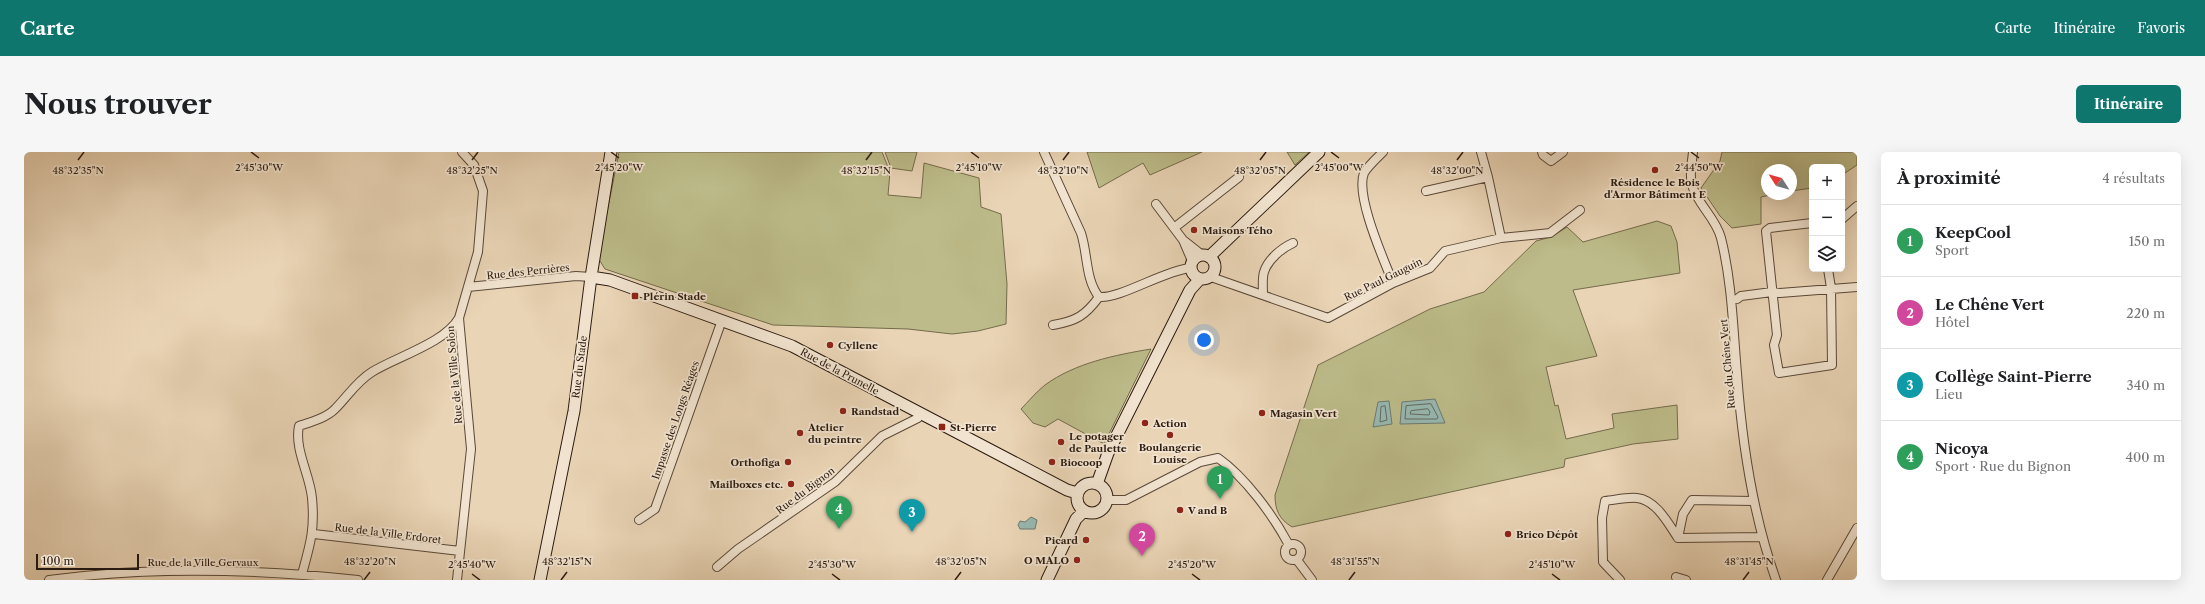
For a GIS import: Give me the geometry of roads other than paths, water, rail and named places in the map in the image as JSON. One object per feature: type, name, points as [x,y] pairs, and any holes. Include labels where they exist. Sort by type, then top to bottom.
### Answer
[{"type":"street","name":"Rue de la Ville Solon","points":[[457,580],[471,449],[459,318],[478,252],[483,191],[474,166],[462,152]]},
{"type":"street","name":"Rue du Stade","points":[[540,580],[574,411],[591,277],[611,152]]},
{"type":"street","points":[[1044,152],[1081,232],[1085,244],[1091,286],[1099,297]]},
{"type":"street","points":[[1099,297],[1112,296],[1198,260],[1319,152]]},
{"type":"street","points":[[1383,152],[1364,173],[1362,192],[1370,224],[1393,284]]},
{"type":"street","points":[[1481,152],[1501,238]]},
{"type":"street","points":[[1542,152],[1543,155],[1551,161],[1563,152]]},
{"type":"street","name":"Rue du Chêne Vert","points":[[1693,152],[1690,170],[1692,186],[1716,224],[1721,237],[1735,299],[1745,454],[1753,501],[1762,537],[1776,580]]},
{"type":"street","points":[[1426,192],[1488,177]]},
{"type":"street","points":[[1174,228],[1238,178]]},
{"type":"street","points":[[1097,484],[1108,453],[1190,290],[1199,280],[1211,277],[1215,266],[1198,260],[1156,204]]},
{"type":"street","points":[[1845,216],[1857,206]]},
{"type":"street","name":"Rue Paul Gauguin","points":[[1211,277],[1328,318],[1393,284],[1430,268],[1444,251],[1501,238],[1550,233],[1580,210]]},
{"type":"street","points":[[1809,223],[1770,228],[1766,236],[1775,294],[1777,335],[1774,345],[1779,373],[1832,365],[1831,288],[1828,272]]},
{"type":"street","points":[[1263,295],[1264,272],[1270,261],[1283,248],[1293,242]]},
{"type":"street","points":[[1198,260],[1193,275],[1199,280]]},
{"type":"street","name":"Rue des Perrières","points":[[468,287],[576,276],[591,277]]},
{"type":"street","name":"Rue de la Prunelle","points":[[591,277],[610,280],[792,346],[921,415],[1067,490],[1077,493]]},
{"type":"street","points":[[1735,299],[1742,301],[1775,294],[1831,288],[1857,287]]},
{"type":"street","points":[[1053,325],[1071,322],[1092,309],[1099,297]]},
{"type":"street","points":[[302,574],[314,534],[312,498],[299,445],[299,426],[320,418],[334,410],[348,393],[371,372],[432,341],[454,327],[459,318]]},
{"type":"street","name":"Impasse des Longs Réages","points":[[639,520],[655,509],[722,320]]},
{"type":"street","name":"Rue du Bignon","points":[[717,567],[738,549],[835,482],[882,436],[918,418],[921,415]]},
{"type":"street","points":[[1110,500],[1104,490],[1097,484],[1083,485],[1077,493],[1078,503],[1084,511],[1094,513],[1110,500],[1126,500],[1200,462],[1218,458],[1234,469],[1280,527],[1289,545],[1296,544],[1301,549],[1300,556],[1297,560],[1312,580]]},
{"type":"street","points":[[1620,580],[1603,562],[1602,518],[1605,501],[1636,498],[1650,502],[1666,520],[1678,538]]},
{"type":"street","points":[[1678,538],[1683,514],[1692,500],[1753,501]]},
{"type":"street","points":[[1047,580],[1076,519],[1084,511]]},
{"type":"street","points":[[1827,580],[1857,528]]},
{"type":"street","name":"Rue de la Ville Erdoret","points":[[314,534],[460,552]]},
{"type":"street","points":[[1678,538],[1762,537]]},
{"type":"street","name":"Rue de la Ville Gervaux","points":[[49,580],[93,574],[186,571],[302,574],[358,580]]},
{"type":"street","points":[[1676,577],[1686,580]]},
{"type":"water","points":[[1435,399],[1445,423],[1400,424],[1402,402]]},
{"type":"water","points":[[1389,401],[1392,424],[1373,427],[1378,402]]},
{"type":"water","points":[[1031,517],[1037,520],[1035,529],[1020,529],[1018,525],[1020,521],[1025,522]]},
{"type":"place","name":"Résidence le Bois d'Armor Bâtiment E","points":[[1655,170]]},
{"type":"place","name":"Maisons Tého","points":[[1194,230]]},
{"type":"place","name":"Plérin Stade","points":[[635,296]]},
{"type":"place","name":"Cyllene","points":[[830,345]]},
{"type":"place","name":"Randstad","points":[[843,411]]},
{"type":"place","name":"Magasin Vert","points":[[1262,413]]},
{"type":"place","name":"Action","points":[[1145,423]]},
{"type":"place","name":"St-Pierre","points":[[942,427]]},
{"type":"place","name":"Atelier du peintre","points":[[800,433]]},
{"type":"place","name":"Boulangerie Louise","points":[[1170,435]]},
{"type":"place","name":"Le potager de Paulette","points":[[1061,442]]},
{"type":"place","name":"Orthofiga","points":[[788,462]]},
{"type":"place","name":"Biocoop","points":[[1052,462]]},
{"type":"place","name":"Mailboxes etc.","points":[[791,484]]},
{"type":"place","name":"KeepCool","points":[[1220,499]]},
{"type":"place","name":"V and B","points":[[1180,510]]},
{"type":"place","name":"Nicoya","points":[[839,529]]},
{"type":"place","name":"Collège Saint-Pierre","points":[[912,532]]},
{"type":"place","name":"Brico Dépôt","points":[[1508,534]]},
{"type":"place","name":"Picard","points":[[1086,540]]},
{"type":"place","name":"Le Chêne Vert","points":[[1142,556]]},
{"type":"place","name":"O MALO","points":[[1077,560]]}]
